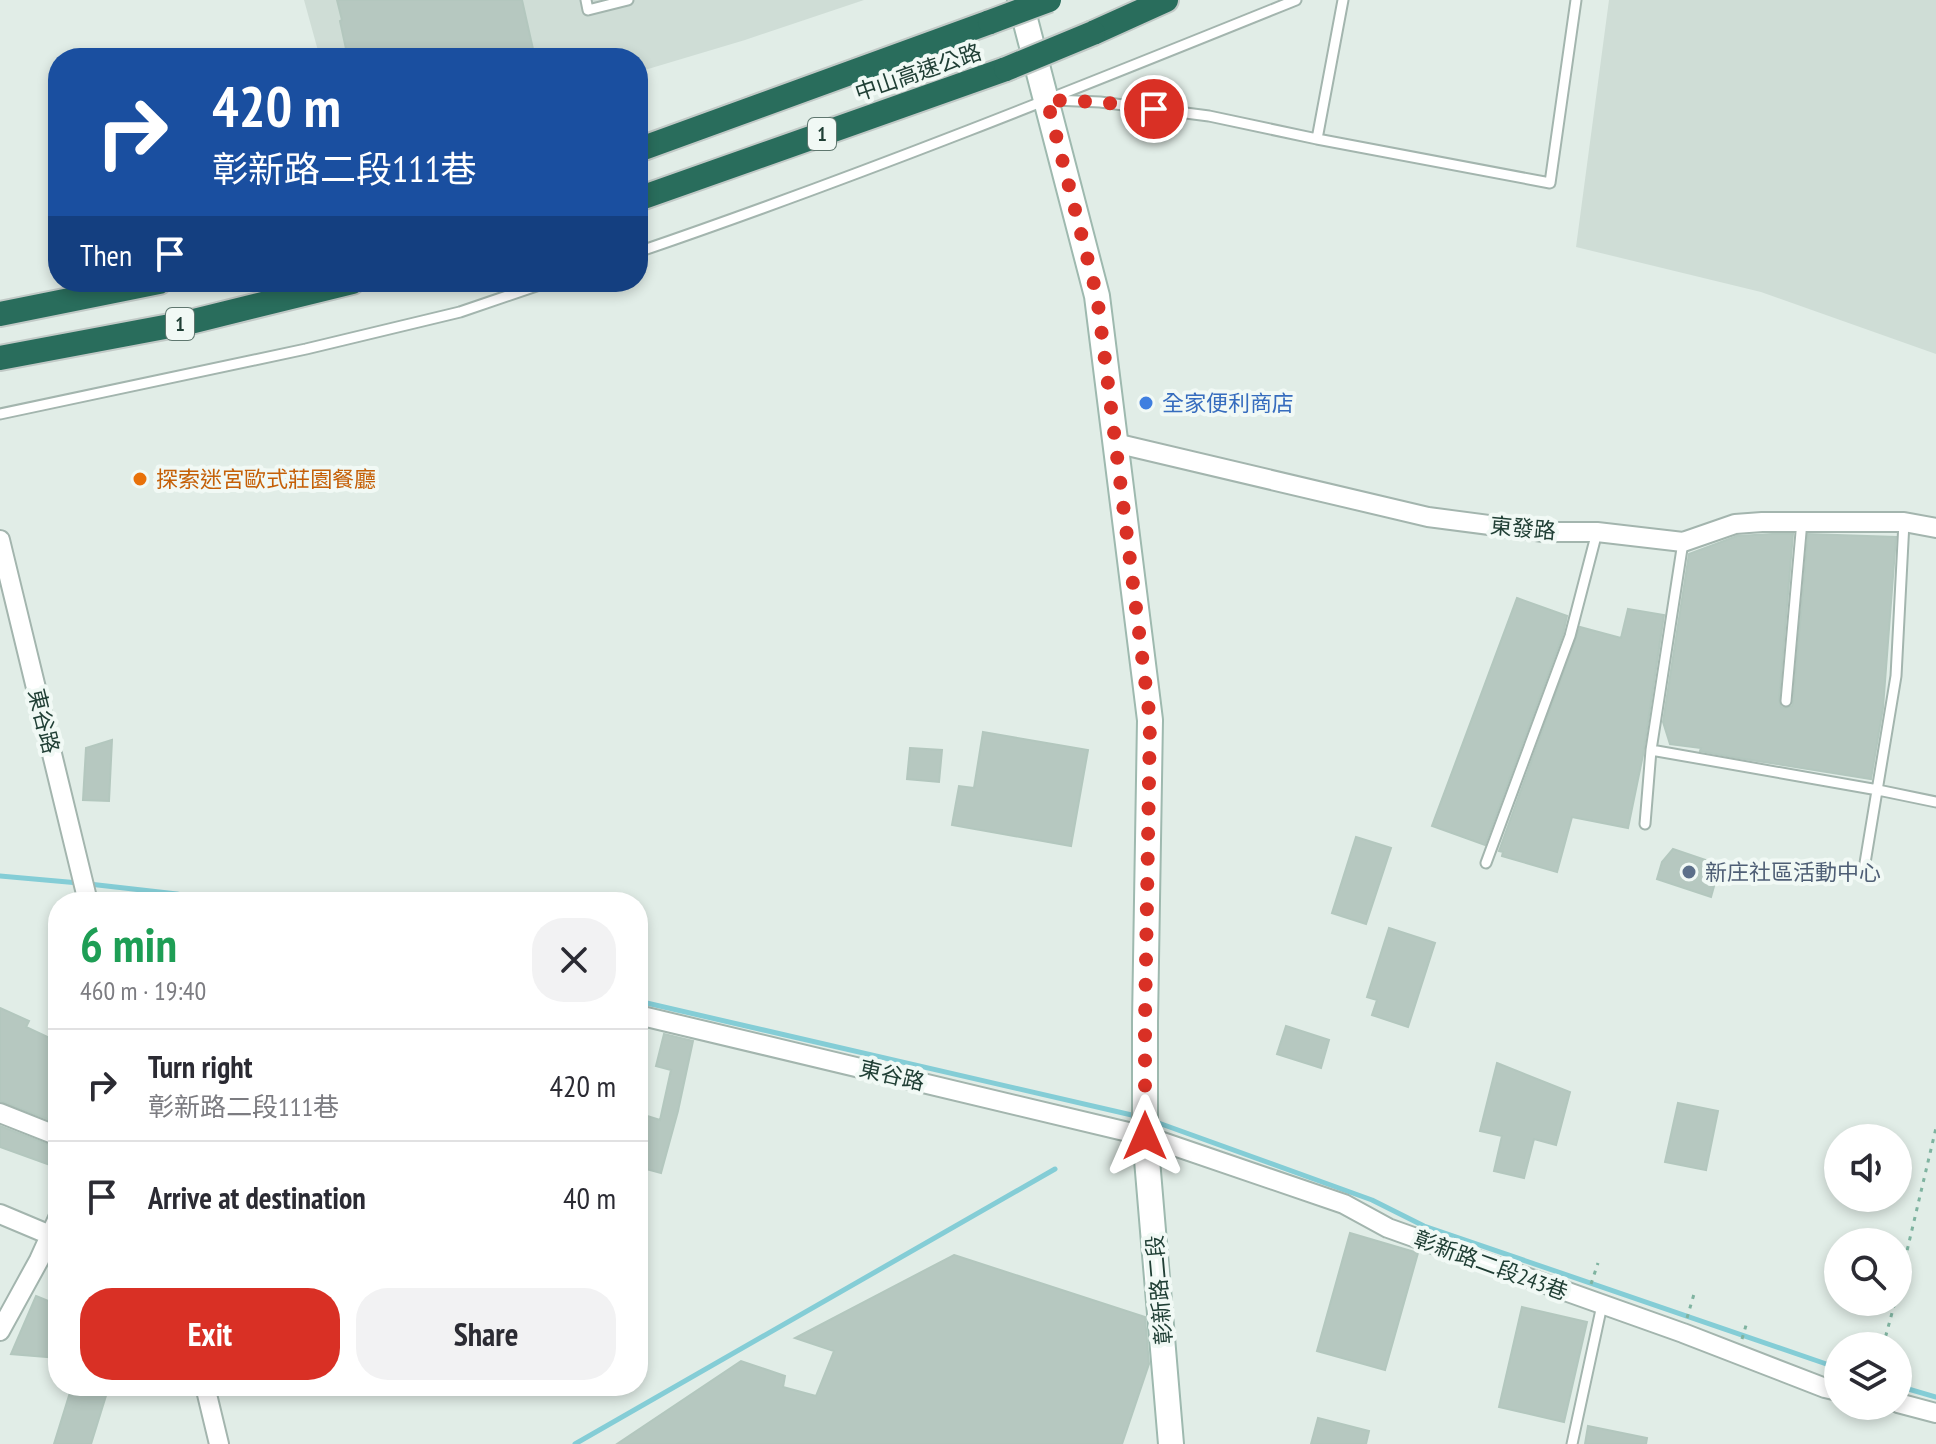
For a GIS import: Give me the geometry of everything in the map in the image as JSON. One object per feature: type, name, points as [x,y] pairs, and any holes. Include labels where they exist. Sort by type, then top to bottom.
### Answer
[{"type":"highway","name":"中山高速公路","points":[[648,146],[1049,0]]},
{"type":"highway","name":"中山高速公路","points":[[648,195],[1006,69],[1166,0]]},
{"type":"highway","name":"1","points":[[0,314],[109,292]]},
{"type":"highway","name":"1","points":[[3,358],[186,323],[312,292]]},
{"type":"street","name":"彰新路二段","points":[[1020,0],[1097,296],[1150,720],[1146,1125],[1171,1444]]},
{"type":"street","name":"東發路","points":[[1115,443],[1428,517],[1543,532],[1597,532],[1683,542],[1735,524],[1904,522],[1936,528]]},
{"type":"street","name":"東谷路","points":[[0,540],[86,892]]},
{"type":"street","name":"東谷路","points":[[648,1017],[1146,1125]]},
{"type":"street","points":[[0,1113],[48,1132]]},
{"type":"street","name":"彰新路二段243巷","points":[[1146,1125],[1344,1204],[1388,1228],[1683,1333],[1824,1388]]},
{"type":"street","points":[[0,1214],[48,1226]]},
{"type":"street","points":[[0,1331],[48,1239]]},
{"type":"street","points":[[207,1396],[219,1444]]},
{"type":"street","points":[[1912,1407],[1936,1413]]},
{"type":"lane","points":[[586,0],[588,10],[628,0]]},
{"type":"lane","points":[[648,249],[1047,100],[1296,0]]},
{"type":"lane","points":[[1317,139],[1343,0]]},
{"type":"lane","points":[[1047,100],[1100,102],[1209,116],[1550,183],[1576,0]]},
{"type":"lane","points":[[0,414],[367,335],[460,312],[519,292]]},
{"type":"lane","points":[[1786,701],[1802,521]]},
{"type":"lane","points":[[1864,869],[1896,676],[1904,522]]},
{"type":"lane","points":[[1486,863],[1570,636],[1597,532]]},
{"type":"lane","points":[[1645,824],[1651,750],[1683,542]]},
{"type":"lane","points":[[1651,750],[1936,802]]},
{"type":"lane","points":[[1572,1444],[1602,1305]]},
{"type":"path","points":[[1912,1230],[1936,1128]]},
{"type":"path","points":[[1683,1333],[1694,1294]]},
{"type":"shaded area","points":[[304,0],[864,0],[648,69],[648,48],[317,48]]},
{"type":"shaded area","points":[[1609,0],[1936,0],[1936,354],[1761,292],[1576,247]]},
{"type":"building","points":[[337,0],[522,0],[533,48],[346,48]]},
{"type":"building","points":[[1793,534],[1779,700],[1781,707],[1786,708],[1793,702],[1808,534],[1896,537],[1883,708],[1871,779],[1670,744],[1663,722],[1689,554],[1737,536]]},
{"type":"building","points":[[1517,598],[1567,616],[1485,845],[1432,826]]},
{"type":"building","points":[[1628,609],[1664,615],[1643,755],[1628,828],[1572,817],[1557,872],[1502,856],[1503,852],[1499,851],[1580,627],[1621,638]]},
{"type":"building","points":[[983,732],[1088,750],[1071,846],[952,825],[959,786],[974,788]]},
{"type":"building","points":[[112,740],[109,801],[83,800],[86,748]]},
{"type":"building","points":[[910,748],[942,750],[939,782],[907,779]]},
{"type":"building","points":[[1356,837],[1391,848],[1366,924],[1332,913]]},
{"type":"building","name":"新庄社區活動中心","points":[[1673,849],[1720,865],[1711,897],[1657,879],[1662,862]]},
{"type":"building","points":[[1389,928],[1435,943],[1408,1027],[1372,1015],[1377,1000],[1367,997]]},
{"type":"building","points":[[0,1008],[29,1021],[26,1027],[48,1037],[48,1119],[0,1101]]},
{"type":"building","points":[[1286,1026],[1329,1040],[1321,1068],[1277,1054]]},
{"type":"building","points":[[664,1034],[693,1041],[661,1173],[648,1169],[648,1116],[660,1120],[671,1070],[656,1066]]},
{"type":"building","points":[[1497,1063],[1570,1092],[1556,1145],[1534,1139],[1524,1178],[1494,1171],[1502,1136],[1480,1131]]},
{"type":"building","points":[[1678,1103],[1718,1111],[1706,1170],[1665,1162]]},
{"type":"building","points":[[0,1126],[48,1145],[48,1164],[0,1147]]},
{"type":"building","points":[[1350,1233],[1418,1253],[1385,1370],[1317,1351]]},
{"type":"building","points":[[954,1255],[1145,1317],[1149,1364],[1122,1444],[617,1444],[741,1361],[785,1376],[783,1387],[816,1396],[834,1351],[795,1338]]},
{"type":"building","points":[[36,1296],[48,1301],[48,1357],[11,1354]]},
{"type":"building","points":[[1522,1307],[1587,1322],[1564,1422],[1499,1407]]},
{"type":"building","points":[[69,1396],[106,1396],[91,1444],[54,1444]]},
{"type":"building","points":[[1318,1418],[1369,1431],[1366,1444],[1311,1444]]},
{"type":"building","points":[[1588,1426],[1647,1438],[1646,1444],[1585,1444]]},
{"type":"waterway","points":[[0,876],[79,883]]},
{"type":"waterway","points":[[89,884],[159,892]]},
{"type":"waterway","points":[[648,1003],[1136,1116]]},
{"type":"waterway","points":[[1153,1121],[1372,1200],[1424,1226],[1824,1363]]},
{"type":"waterway","points":[[575,1444],[1055,1169]]},
{"type":"waterway","points":[[1912,1390],[1936,1397]]},
{"type":"place","name":"全家便利商店","points":[[1146,403]]},
{"type":"place","name":"探索迷宮歐式莊園餐廳","points":[[140,479]]},
{"type":"place","name":"新庄社區活動中心","points":[[1689,872]]},
{"type":"route","points":[[1145,1136],[1150,720],[1097,296],[1047,100],[1100,102],[1154,109]]}]
